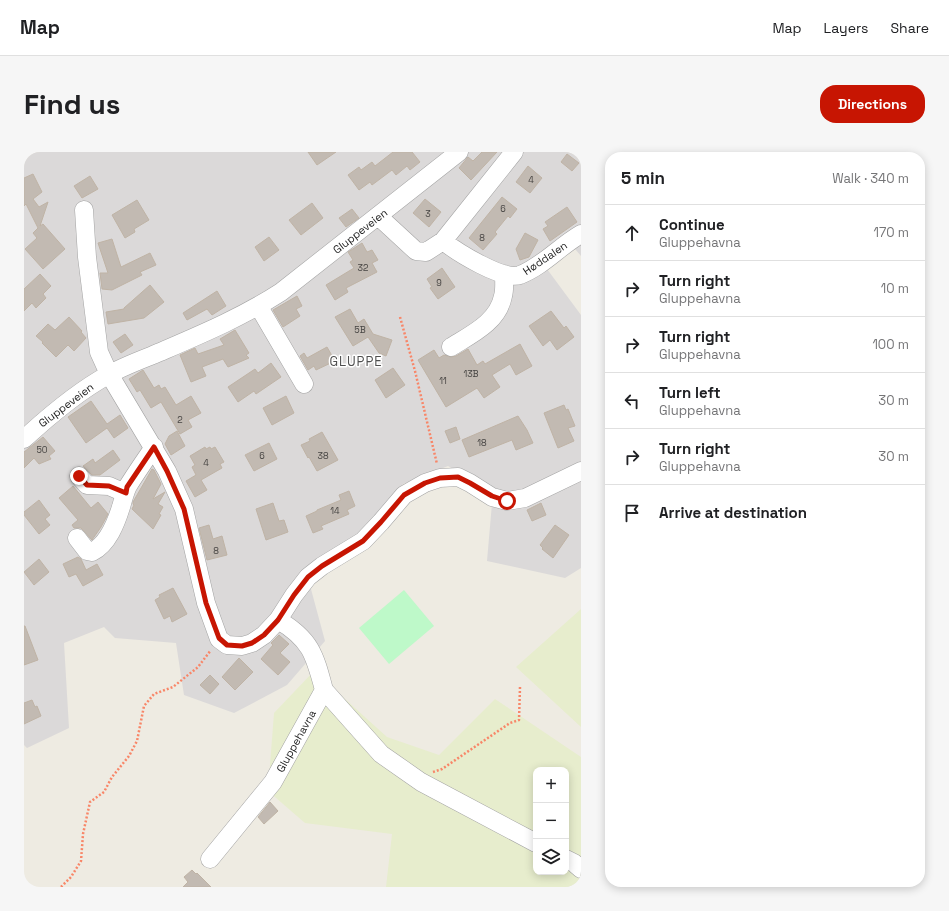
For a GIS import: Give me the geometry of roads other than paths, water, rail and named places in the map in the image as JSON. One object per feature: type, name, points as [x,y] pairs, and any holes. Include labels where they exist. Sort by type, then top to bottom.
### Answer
[{"type":"street","name":"Gluppeveien","points":[[24,439],[54,412],[82,391],[109,374],[259,307],[281,292],[459,152]]},
{"type":"street","points":[[378,216],[416,252],[426,252],[443,241],[514,152]]},
{"type":"street","points":[[84,210],[87,257],[99,352],[109,374],[167,471],[184,509],[206,603],[219,638],[227,645],[247,645],[264,635],[278,620],[308,577],[322,566],[363,541],[404,495],[425,483],[440,478],[458,477],[492,496],[507,501],[525,498],[581,471]]},
{"type":"street","name":"Høddalen","points":[[443,241],[455,250],[485,267],[504,274],[518,276],[534,268],[581,234]]},
{"type":"street","points":[[451,347],[479,330],[495,315],[503,296],[504,274]]},
{"type":"street","points":[[259,307],[304,384]]},
{"type":"street","points":[[77,538],[87,551],[92,552],[96,550],[112,529],[119,515],[127,487],[154,447]]},
{"type":"street","points":[[79,476],[87,485],[109,486],[126,493]]},
{"type":"street","points":[[278,620],[289,626],[308,644],[317,664],[324,690],[381,754],[421,782],[533,841]]},
{"type":"street","name":"Gluppehavna","points":[[210,859],[273,782],[324,690]]},
{"type":"street","points":[[569,860],[581,869]]},
{"type":"district","name":"GLUPPE","points":[[356,361]]}]
